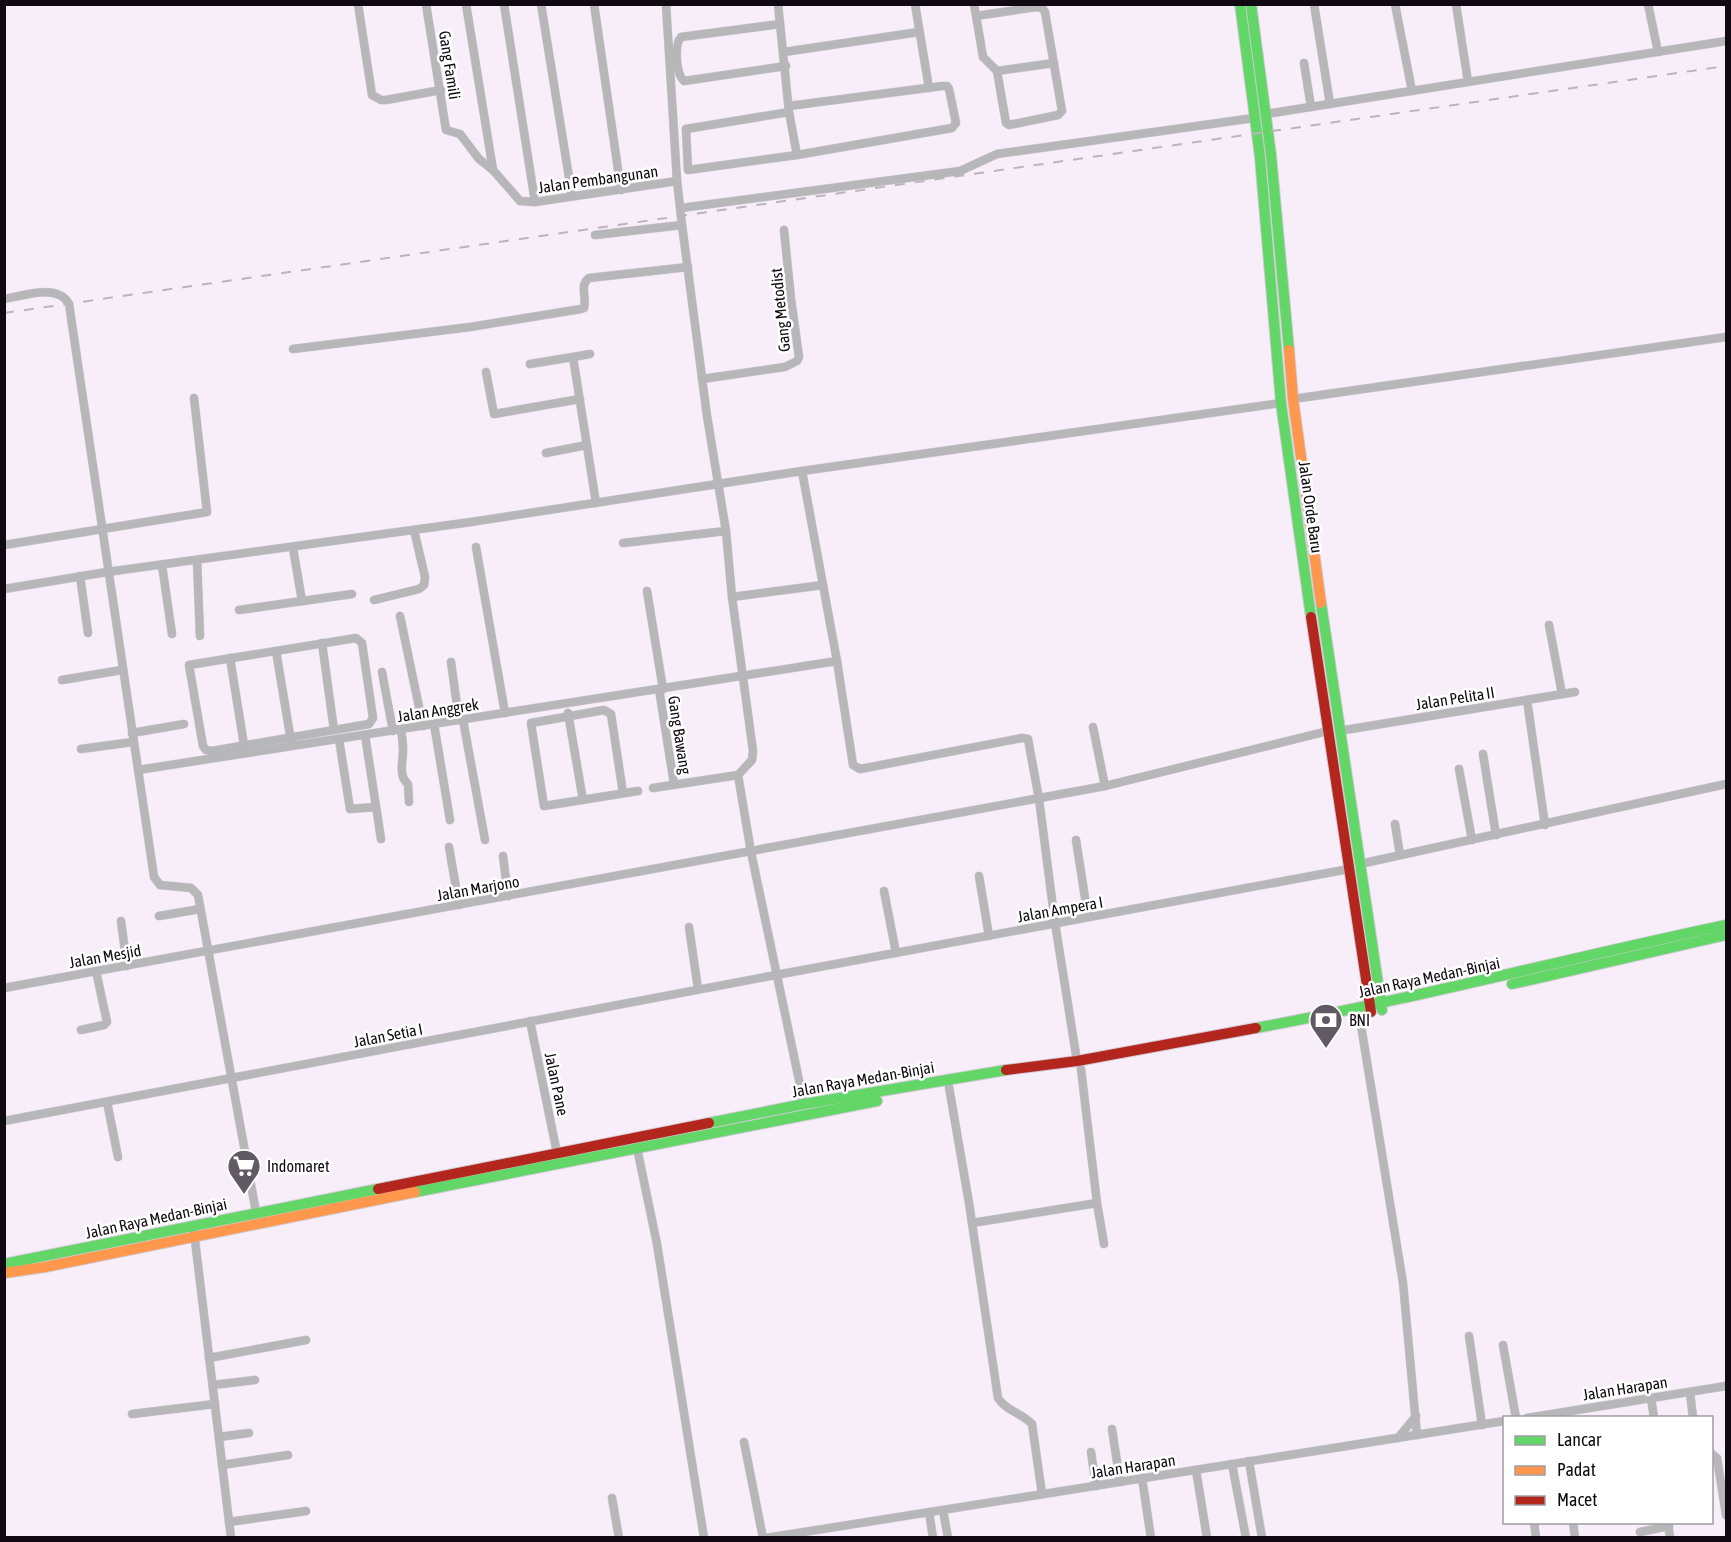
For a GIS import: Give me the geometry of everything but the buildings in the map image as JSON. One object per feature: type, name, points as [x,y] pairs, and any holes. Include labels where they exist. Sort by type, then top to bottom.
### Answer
[{"type":"main road","name":"Jalan Orde Baru","points":[[1240,4],[1280,313],[1327,643],[1349,869],[1370,1008]]},
{"type":"main road","name":"Jalan Orde Baru","points":[[1251,4],[1266,114],[1280,313],[1281,403],[1315,645],[1360,864],[1370,1008]]},
{"type":"main road","points":[[1297,515],[1308,513]]},
{"type":"main road","points":[[1315,645],[1327,643]]},
{"type":"main road","name":"Jalan Raya Medan-Binjai","points":[[1370,1008],[1726,925]]},
{"type":"main road","name":"Jalan Raya Medan-Binjai","points":[[4,1273],[45,1267],[194,1230],[255,1212],[557,1153],[1079,1065],[1543,977],[1726,935]]},
{"type":"main road","name":"Jalan Raya Medan-Binjai","points":[[4,1264],[637,1148],[804,1104],[994,1071],[1079,1065]]},
{"type":"street","points":[[358,4],[372,95],[386,100],[441,90]]},
{"type":"street","name":"Gang Famili","points":[[426,4],[446,130]]},
{"type":"street","points":[[466,4],[493,170]]},
{"type":"street","points":[[504,4],[535,202]]},
{"type":"street","points":[[541,4],[572,196]]},
{"type":"street","points":[[594,4],[621,190]]},
{"type":"street","points":[[653,788],[738,775],[752,760],[753,752],[732,597],[726,531],[702,379],[682,225],[677,181],[666,4]]},
{"type":"street","points":[[778,4],[789,109],[797,155]]},
{"type":"street","points":[[915,4],[929,88]]},
{"type":"street","points":[[974,4],[982,57],[997,71],[1005,119],[1009,124],[1058,115],[1062,111],[1045,12],[1042,8],[976,16]]},
{"type":"street","points":[[1314,4],[1330,104]]},
{"type":"street","points":[[1395,4],[1412,91]]},
{"type":"street","points":[[1456,4],[1468,82]]},
{"type":"street","points":[[1648,4],[1658,52]]},
{"type":"street","points":[[780,24],[681,37],[677,44],[680,76],[684,81],[786,66]]},
{"type":"street","points":[[784,52],[919,32]]},
{"type":"street","points":[[1266,114],[1726,41]]},
{"type":"street","points":[[997,71],[1054,63]]},
{"type":"street","points":[[1304,63],[1311,107]]},
{"type":"street","points":[[947,86],[949,89],[956,123],[952,128],[797,155],[690,170],[687,167],[686,129],[789,109],[929,88],[947,86]]},
{"type":"street","points":[[681,208],[960,171],[998,154],[1254,118]]},
{"type":"street","name":"Jalan Pembangunan","points":[[446,130],[460,134],[479,159],[493,170],[520,201],[535,202],[677,181]]},
{"type":"street","points":[[595,235],[682,225]]},
{"type":"street","name":"Gang Metodist","points":[[702,379],[785,367],[797,361],[799,357],[784,230]]},
{"type":"street","points":[[293,349],[470,327],[581,309],[585,304],[583,285],[589,278],[688,267]]},
{"type":"street","points":[[4,299],[56,292],[66,298],[69,304],[154,877],[160,885],[195,890],[198,895],[210,951],[255,1212]]},
{"type":"street","points":[[1293,399],[1726,337]]},
{"type":"street","points":[[530,364],[590,354]]},
{"type":"street","points":[[573,357],[596,503]]},
{"type":"street","points":[[486,372],[494,414],[580,399]]},
{"type":"street","points":[[4,545],[207,512],[194,398]]},
{"type":"street","points":[[4,589],[80,576],[292,548],[802,471],[1281,403]]},
{"type":"street","points":[[546,453],[586,445]]},
{"type":"street","points":[[802,471],[855,768],[860,769],[1022,738],[1028,739],[1039,799],[1055,923],[1079,1065],[1104,1244]]},
{"type":"street","points":[[374,600],[419,589],[424,585],[425,577],[414,530]]},
{"type":"street","points":[[623,543],[726,531]]},
{"type":"street","points":[[476,547],[505,713]]},
{"type":"street","points":[[292,548],[302,601]]},
{"type":"street","points":[[197,560],[200,636]]},
{"type":"street","points":[[162,565],[172,634]]},
{"type":"street","points":[[80,576],[88,633]]},
{"type":"street","points":[[732,597],[823,585]]},
{"type":"street","name":"Gang Bawang","points":[[647,591],[674,784]]},
{"type":"street","points":[[239,610],[352,594]]},
{"type":"street","points":[[400,616],[423,726]]},
{"type":"street","points":[[1549,625],[1562,694]]},
{"type":"street","points":[[357,638],[362,643],[364,654],[372,722],[212,751],[206,750],[203,746],[188,667],[276,651],[357,638]]},
{"type":"street","points":[[322,643],[334,730]]},
{"type":"street","points":[[276,651],[291,746]]},
{"type":"street","points":[[231,658],[244,745]]},
{"type":"street","name":"Jalan Anggrek","points":[[138,770],[837,661]]},
{"type":"street","points":[[451,662],[484,840]]},
{"type":"street","points":[[62,680],[123,670]]},
{"type":"street","points":[[382,672],[403,753],[401,762],[404,780],[408,784],[409,802]]},
{"type":"street","name":"Jalan Pelita II","points":[[1039,799],[1105,786],[1334,731],[1575,692]]},
{"type":"street","points":[[1527,700],[1545,825]]},
{"type":"street","points":[[567,704],[583,800]]},
{"type":"street","points":[[623,793],[611,714],[604,710],[531,723],[543,803],[546,806],[638,791]]},
{"type":"street","points":[[81,749],[184,724]]},
{"type":"street","points":[[434,724],[450,820]]},
{"type":"street","points":[[1093,727],[1105,786]]},
{"type":"street","points":[[365,735],[381,839]]},
{"type":"street","points":[[339,739],[350,809],[376,807]]},
{"type":"street","points":[[1483,754],[1496,835]]},
{"type":"street","points":[[1459,769],[1472,840]]},
{"type":"street","points":[[738,775],[751,852],[804,1104]]},
{"type":"street","points":[[1360,864],[1726,784]]},
{"type":"street","name":"Jalan Marjono","points":[[210,951],[1039,799]]},
{"type":"street","points":[[1395,824],[1400,855]]},
{"type":"street","points":[[1076,840],[1088,917]]},
{"type":"street","points":[[449,847],[459,905]]},
{"type":"street","points":[[503,856],[508,896]]},
{"type":"street","name":"Jalan Ampera I","points":[[776,975],[1349,869]]},
{"type":"street","points":[[979,876],[988,936]]},
{"type":"street","points":[[884,891],[896,953]]},
{"type":"street","points":[[159,916],[200,909]]},
{"type":"street","points":[[121,921],[127,966]]},
{"type":"street","points":[[688,927],[699,989]]},
{"type":"street","name":"Jalan Mesjid","points":[[4,988],[210,951]]},
{"type":"street","points":[[81,1030],[104,1025],[107,1022],[96,971]]},
{"type":"street","name":"Jalan Setia I","points":[[4,1121],[776,975]]},
{"type":"street","points":[[1370,1008],[1403,1283],[1417,1435]]},
{"type":"street","name":"Jalan Pane","points":[[530,1021],[557,1153]]},
{"type":"street","points":[[949,1087],[998,1398],[1002,1404],[1027,1418],[1032,1424],[1042,1494]]},
{"type":"street","points":[[107,1101],[118,1157]]},
{"type":"street","points":[[637,1148],[657,1244],[704,1538]]},
{"type":"street","points":[[972,1223],[1097,1203]]},
{"type":"street","points":[[194,1230],[231,1538]]},
{"type":"street","points":[[1469,1336],[1482,1425]]},
{"type":"street","points":[[209,1358],[306,1341]]},
{"type":"street","points":[[1503,1345],[1516,1416]]},
{"type":"street","points":[[213,1385],[255,1380]]},
{"type":"street","name":"Jalan Harapan","points":[[1555,1415],[1726,1386]]},
{"type":"street","points":[[1690,1392],[1693,1416]]},
{"type":"street","points":[[1652,1398],[1654,1416]]},
{"type":"street","points":[[132,1414],[215,1404]]},
{"type":"street","points":[[1398,1438],[1416,1415]]},
{"type":"street","name":"Jalan Harapan","points":[[764,1538],[1503,1421]]},
{"type":"street","points":[[1112,1429],[1120,1482]]},
{"type":"street","points":[[219,1437],[249,1433]]},
{"type":"street","points":[[744,1442],[764,1538]]},
{"type":"street","points":[[1091,1452],[1096,1486]]},
{"type":"street","points":[[222,1465],[288,1455]]},
{"type":"street","points":[[1713,1455],[1717,1458],[1726,1515]]},
{"type":"street","points":[[1249,1461],[1262,1538]]},
{"type":"street","points":[[1232,1464],[1246,1538]]},
{"type":"street","points":[[1196,1470],[1207,1538]]},
{"type":"street","points":[[1142,1478],[1151,1538]]},
{"type":"street","points":[[612,1498],[619,1538]]},
{"type":"street","points":[[944,1510],[948,1538]]},
{"type":"street","points":[[229,1522],[306,1511]]},
{"type":"street","points":[[928,1512],[933,1538]]},
{"type":"street","points":[[1640,1532],[1668,1524],[1670,1538]]},
{"type":"railway","points":[[4,313],[1726,66]]},
{"type":"traffic: fast","points":[[1240,4],[1260,157],[1281,403],[1311,617]]},
{"type":"traffic: fast","points":[[1251,4],[1271,155],[1289,350]]},
{"type":"traffic: fast","points":[[1321,603],[1382,1010]]},
{"type":"traffic: fast","points":[[1256,1028],[1315,1017],[1726,925]]},
{"type":"traffic: fast","points":[[1512,984],[1726,935]]},
{"type":"traffic: fast","points":[[709,1123],[804,1104],[1006,1070]]},
{"type":"traffic: fast","points":[[415,1192],[877,1101]]},
{"type":"traffic: fast","points":[[4,1264],[378,1189]]},
{"type":"traffic: slow","points":[[1289,350],[1293,399],[1321,603]]},
{"type":"traffic: slow","points":[[4,1273],[45,1267],[415,1192]]},
{"type":"traffic: jam","points":[[1311,617],[1371,1012]]},
{"type":"traffic: jam","points":[[1006,1070],[1077,1061],[1256,1028]]},
{"type":"traffic: jam","points":[[378,1189],[709,1123]]},
{"type":"place","name":"BNI","points":[[1326,1049]]},
{"type":"place","name":"Indomaret","points":[[244,1195]]}]
